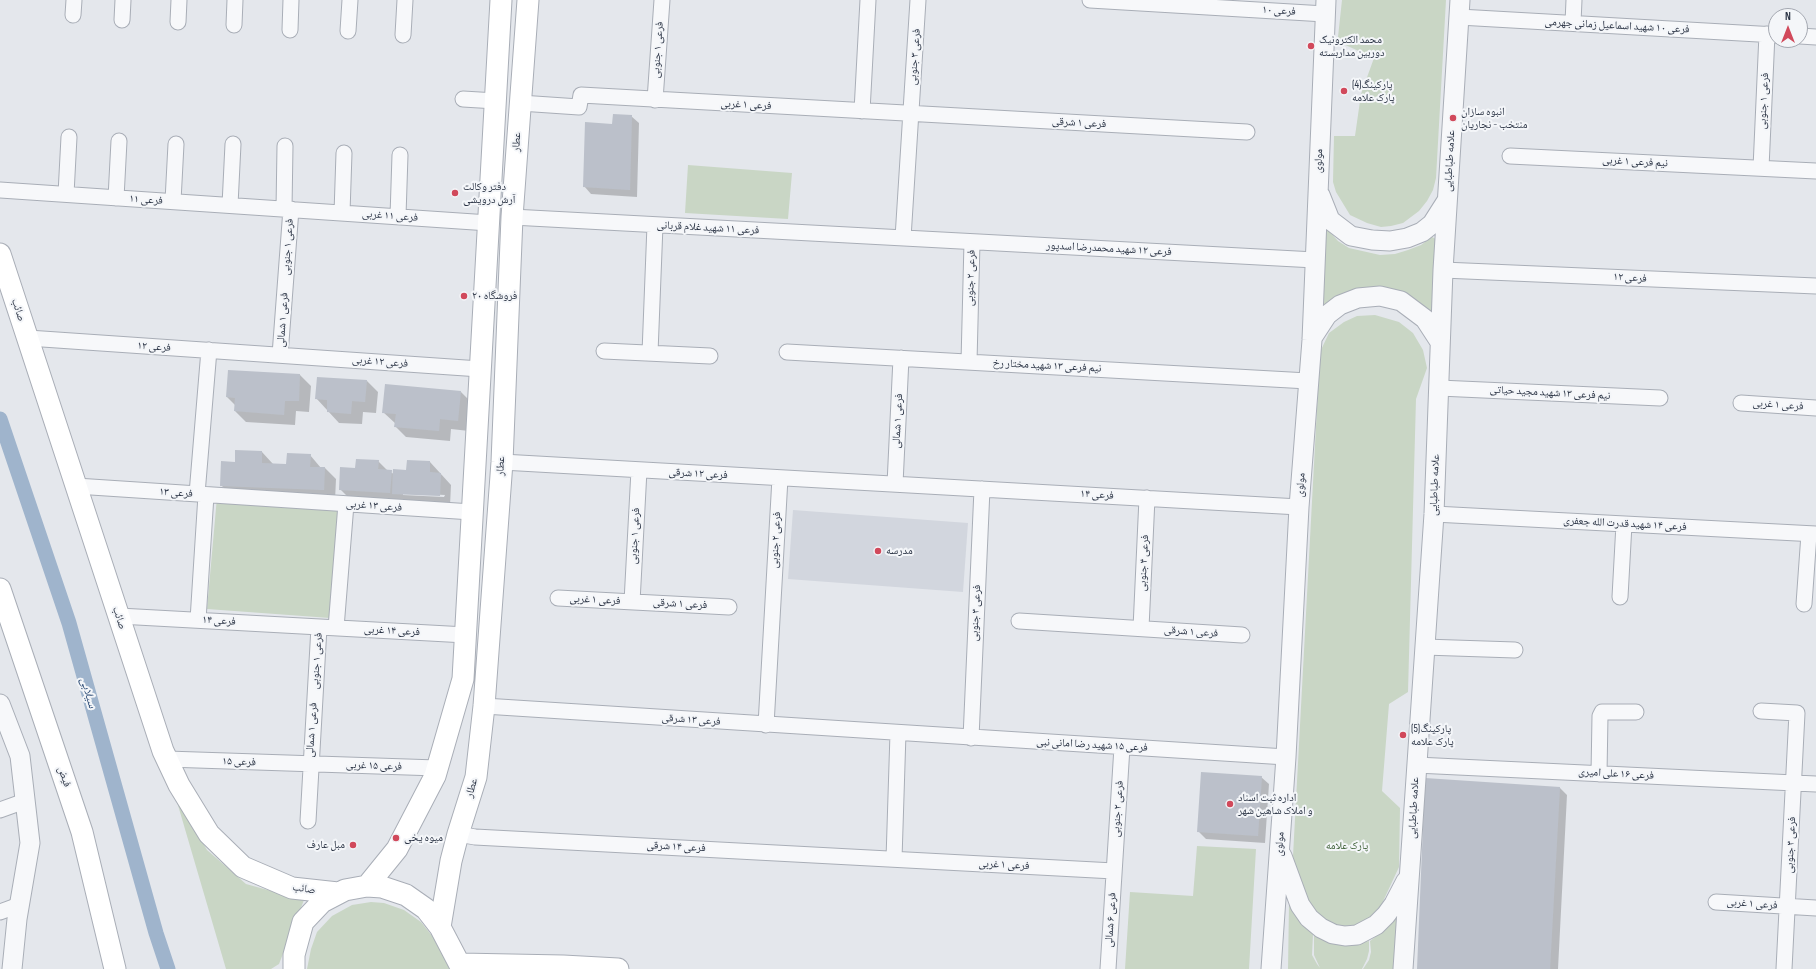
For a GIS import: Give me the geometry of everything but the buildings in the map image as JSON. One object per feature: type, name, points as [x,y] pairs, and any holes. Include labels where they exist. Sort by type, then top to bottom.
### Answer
[{"type":"main road","points":[[367,886],[397,849],[435,776],[463,679],[501,0]]},
{"type":"main road","name":"عطار","points":[[440,927],[446,886],[458,834],[476,777],[484,706],[502,462],[512,217],[528,0]]},
{"type":"main road","name":"صائب","points":[[0,254],[167,759],[179,785],[209,834],[243,867],[292,888],[338,893]]},
{"type":"main road","name":"فیض","points":[[0,589],[82,832],[115,969]]},
{"type":"main road","points":[[468,589],[493,591]]},
{"type":"main road","points":[[289,964],[303,922],[322,902],[345,890],[367,886],[382,887],[406,895],[426,908],[440,927],[461,967],[563,966],[618,969]]},
{"type":"street","points":[[122,20],[123,0]]},
{"type":"street","points":[[178,22],[179,0]]},
{"type":"street","points":[[234,25],[235,0]]},
{"type":"street","points":[[290,30],[291,0]]},
{"type":"street","points":[[348,32],[350,0]]},
{"type":"street","points":[[403,35],[405,0]]},
{"type":"street","name":"فرعی ۱ جنوبی","points":[[655,100],[662,0]]},
{"type":"street","points":[[862,111],[868,0]]},
{"type":"street","name":"فرعی ۳ جنوبی","points":[[911,114],[918,0]]},
{"type":"street","name":"فرعی ۱۰","points":[[1090,0],[1326,7]]},
{"type":"street","points":[[1573,23],[1574,0]]},
{"type":"street","name":"مولوی","points":[[1271,969],[1286,757],[1299,507],[1312,340],[1326,7]]},
{"type":"street","name":"فرعی ۱۰ شهید اسماعیل زمانی جهرمی","points":[[1460,8],[1573,23],[1768,35]]},
{"type":"street","name":"علامه طباطبایی","points":[[1403,969],[1434,514],[1443,270],[1460,8]]},
{"type":"street","name":"فرعی ۱ جنوبی","points":[[1761,168],[1771,48]]},
{"type":"street","name":"فرعی ۱ غربی","points":[[520,104],[579,107],[581,95],[911,114]]},
{"type":"street","points":[[463,99],[496,101]]},
{"type":"street","points":[[903,238],[911,114]]},
{"type":"street","name":"فرعی ۱ شرقی","points":[[911,114],[1247,132]]},
{"type":"street","points":[[66,194],[69,137]]},
{"type":"street","points":[[116,198],[119,141]]},
{"type":"street","points":[[173,202],[176,144]]},
{"type":"street","points":[[230,205],[233,144]]},
{"type":"street","name":"فرعی ۱ جنوبی","points":[[285,285],[287,209],[286,146]]},
{"type":"street","points":[[342,213],[344,153]]},
{"type":"street","points":[[398,216],[400,155]]},
{"type":"street","name":"نیم فرعی ۱ غربی","points":[[1510,156],[1761,168]]},
{"type":"street","points":[[1761,168],[1816,171]]},
{"type":"street","name":"فرعی ۱۱","points":[[0,190],[287,209]]},
{"type":"street","points":[[1318,190],[1330,220],[1351,236],[1372,240],[1390,241],[1407,238],[1422,232],[1432,224],[1441,213],[1448,197]]},
{"type":"street","name":"فرعی ۱۱ غربی","points":[[287,209],[488,222]]},
{"type":"street","name":"فرعی ۱۱ شهید غلام قربانی","points":[[512,217],[903,238]]},
{"type":"street","points":[[650,353],[655,225]]},
{"type":"street","name":"فرعی ۱۲ شهید محمدرضا اسدپور","points":[[903,238],[1315,260]]},
{"type":"street","name":"فرعی ۲ جنوبی","points":[[969,362],[972,242]]},
{"type":"street","name":"فرعی ۱۲","points":[[1443,270],[1816,286]]},
{"type":"street","name":"فرعی ۱ شمالی","points":[[280,355],[285,285]]},
{"type":"street","points":[[1312,340],[1327,315],[1340,305],[1358,298],[1380,296],[1401,301],[1425,319],[1440,342]]},
{"type":"street","name":"فرعی ۱۲","points":[[28,338],[280,355]]},
{"type":"street","points":[[198,620],[202,559],[204,418],[209,350]]},
{"type":"street","points":[[604,351],[710,356]]},
{"type":"street","name":"نیم فرعی ۱۳ شهید مختار رخ","points":[[787,352],[1308,381]]},
{"type":"street","name":"فرعی ۱۲ غربی","points":[[280,355],[480,369]]},
{"type":"street","name":"فرعی ۱ شمالی","points":[[894,484],[901,358]]},
{"type":"street","name":"نیم فرعی ۱۳ شهید مجید حیاتی","points":[[1439,388],[1660,398]]},
{"type":"street","name":"فرعی ۱ غربی","points":[[1740,403],[1816,408]]},
{"type":"street","name":"فرعی ۱۲ شرقی","points":[[502,462],[894,484]]},
{"type":"street","name":"فرعی ۱ جنوبی","points":[[632,602],[639,470]]},
{"type":"street","name":"فرعی ۲ جنوبی","points":[[766,725],[780,478]]},
{"type":"street","name":"فرعی ۱۴","points":[[894,484],[1299,507]]},
{"type":"street","name":"فرعی ۱۳","points":[[76,486],[276,499]]},
{"type":"street","name":"فرعی ۳ جنوبی","points":[[971,738],[982,489]]},
{"type":"street","name":"فرعی ۴ جنوبی","points":[[1141,628],[1147,498]]},
{"type":"street","name":"فرعی ۱۳ غربی","points":[[276,499],[472,512]]},
{"type":"street","points":[[336,628],[346,504]]},
{"type":"street","name":"فرعی ۱۴ شهید قدرت الله جعفری","points":[[1434,514],[1812,534]]},
{"type":"street","points":[[1620,597],[1624,524]]},
{"type":"street","points":[[1804,604],[1812,534]]},
{"type":"street","name":"فرعی ۱ غربی","points":[[558,598],[632,602]]},
{"type":"street","name":"فرعی ۱ شرقی","points":[[632,602],[729,607]]},
{"type":"street","name":"فرعی ۱۴","points":[[119,616],[319,627]]},
{"type":"street","points":[[1019,621],[1141,628]]},
{"type":"street","name":"فرعی ۱ جنوبی","points":[[315,696],[319,627]]},
{"type":"street","name":"فرعی ۱۴ غربی","points":[[319,627],[466,635]]},
{"type":"street","name":"فرعی ۱ شرقی","points":[[1141,628],[1242,636]]},
{"type":"street","points":[[1424,647],[1515,650]]},
{"type":"street","name":"فرعی ۱ شمالی","points":[[310,764],[315,696]]},
{"type":"street","points":[[0,704],[20,756],[30,843],[19,905],[12,969]]},
{"type":"street","name":"فرعی ۱۳ شرقی","points":[[484,706],[898,733]]},
{"type":"street","name":"فرعی ۳ جنوبی","points":[[1761,711],[1797,713],[1784,969]]},
{"type":"street","points":[[1598,774],[1600,716],[1602,712],[1636,712]]},
{"type":"street","points":[[894,859],[898,733]]},
{"type":"street","name":"فرعی ۱۵ شهید رضا امانی نبی","points":[[898,733],[1286,757]]},
{"type":"street","name":"فرعی ۲ جنوبی","points":[[1114,871],[1122,747]]},
{"type":"street","name":"فرعی ۱۵","points":[[167,759],[310,764]]},
{"type":"street","points":[[308,821],[310,764]]},
{"type":"street","name":"فرعی ۱۵ غربی","points":[[310,764],[437,768]]},
{"type":"street","name":"فرعی ۱۶ علی امیری","points":[[1416,764],[1816,784]]},
{"type":"street","points":[[0,810],[25,801]]},
{"type":"street","name":"فرعی ۱۴ شرقی","points":[[458,834],[483,837],[894,859]]},
{"type":"street","points":[[1279,848],[1300,905],[1309,918],[1321,928],[1333,934],[1344,936],[1365,931],[1376,925],[1386,915],[1405,886],[1410,868]]},
{"type":"street","name":"فرعی ۱ غربی","points":[[894,859],[1114,871]]},
{"type":"street","name":"فرعی ۶ شمالی","points":[[1108,969],[1114,871]]},
{"type":"street","name":"فرعی ۱ غربی","points":[[1716,902],[1788,907]]},
{"type":"street","points":[[0,912],[19,905]]},
{"type":"street","points":[[1788,907],[1816,908]]},
{"type":"shaded area","name":"مدرسه","points":[[793,510],[968,523],[963,592],[788,579]]},
{"type":"green space","points":[[1342,0],[1446,0],[1436,178],[1433,190],[1419,211],[1403,223],[1391,226],[1381,227],[1367,223],[1350,215],[1336,192],[1333,182],[1334,136],[1355,136],[1361,94],[1374,58],[1341,43],[1338,37]]},
{"type":"green space","points":[[688,165],[792,173],[788,219],[685,213]]},
{"type":"green space","points":[[1327,229],[1338,241],[1349,248],[1380,255],[1395,254],[1421,245],[1432,237],[1436,239],[1433,311],[1429,313],[1417,304],[1322,308],[1323,231]]},
{"type":"green space","name":"پارک علامه","points":[[1375,315],[1399,322],[1413,333],[1423,350],[1427,368],[1416,399],[1408,692],[1389,704],[1382,791],[1400,808],[1399,867],[1379,910],[1372,918],[1355,928],[1330,924],[1310,906],[1298,877],[1293,856],[1320,352],[1329,333],[1344,322],[1357,316]]},
{"type":"green space","points":[[217,497],[339,507],[330,618],[207,609]]},
{"type":"green space","points":[[175,795],[207,850],[246,884],[304,900],[279,964],[271,969],[226,969]]},
{"type":"green space","points":[[1197,846],[1256,849],[1249,969],[1125,969],[1130,892],[1193,896]]},
{"type":"green space","points":[[371,902],[384,903],[404,910],[421,922],[433,937],[450,969],[307,969],[311,949],[317,932],[332,916],[352,905]]},
{"type":"green space","points":[[1289,904],[1295,915],[1313,934],[1312,955],[1320,968],[1314,955],[1314,935],[1330,943],[1357,944],[1369,941],[1367,959],[1362,969],[1288,969]]},
{"type":"green space","points":[[1399,915],[1394,969],[1363,969],[1369,960],[1371,952],[1370,941],[1388,927]]},
{"type":"waterway","name":"سیلابی","points":[[0,419],[69,623],[156,933],[168,969]]},
{"type":"place","name":"محمد الکترونیک دوربین مداربسته","points":[[1311,46]]},
{"type":"place","name":"پارکینگ(4) پارک علامه","points":[[1344,91]]},
{"type":"place","name":"انبوه سازان منتخب - نجاریان","points":[[1453,118]]},
{"type":"place","name":"دفتر وکالت آرش درویشی","points":[[455,193]]},
{"type":"place","name":"فروشگاه ۲۰","points":[[464,296]]},
{"type":"place","name":"مدرسه","points":[[878,551]]},
{"type":"place","name":"پارکینگ(5) پارک علامه","points":[[1403,735]]},
{"type":"place","name":"اداره ثبت اسناد و املاک شاهین شهر","points":[[1230,804]]},
{"type":"place","name":"میوه یخی","points":[[396,838]]},
{"type":"place","name":"مبل عارف","points":[[353,845]]}]
